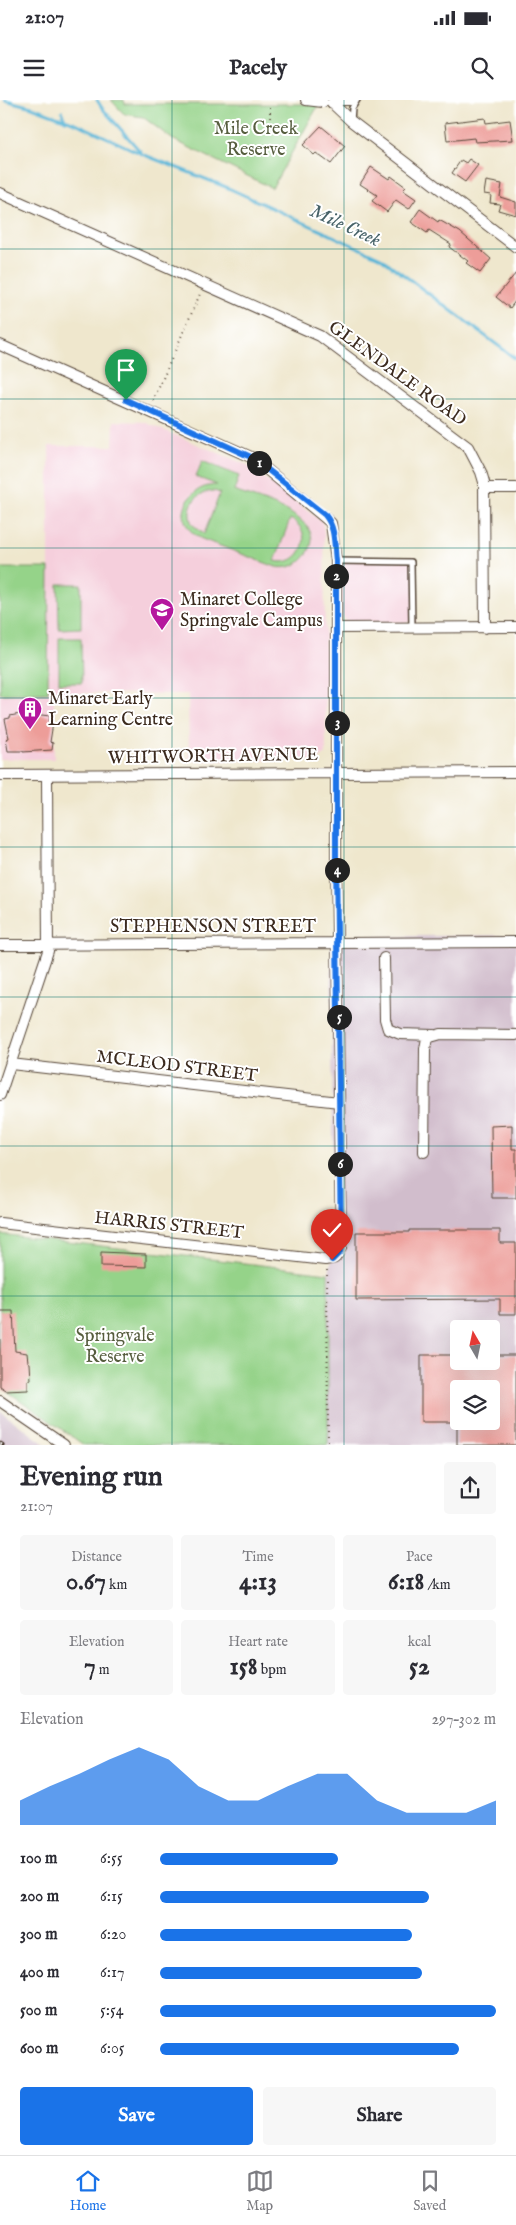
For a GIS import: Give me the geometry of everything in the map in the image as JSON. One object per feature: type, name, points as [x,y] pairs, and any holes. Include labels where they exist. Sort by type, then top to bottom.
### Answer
[{"type":"street","points":[[306,100],[351,100]]},
{"type":"street","points":[[329,101],[351,121],[514,244]]},
{"type":"street","name":"GLENDALE ROAD","points":[[0,193],[320,336],[468,448],[481,472],[485,488],[485,628]]},
{"type":"street","points":[[0,345],[253,458],[325,515],[331,522],[336,561],[341,1244],[340,1252],[331,1262]]},
{"type":"street","points":[[485,488],[516,488]]},
{"type":"street","points":[[336,628],[516,627]]},
{"type":"street","name":"WHITWORTH AVENUE","points":[[0,775],[47,776],[337,771],[516,772]]},
{"type":"street","points":[[0,1095],[45,966],[48,945],[47,776]]},
{"type":"street","name":"STEPHENSON STREET","points":[[0,945],[516,942]]},
{"type":"street","points":[[384,958],[385,1019],[388,1029],[400,1034],[516,1035]]},
{"type":"street","points":[[424,1152],[425,1049],[427,1038],[434,1035]]},
{"type":"street","name":"MCLEOD STREET","points":[[10,1064],[339,1102]]},
{"type":"street","name":"HARRIS STREET","points":[[0,1223],[329,1260],[331,1262]]},
{"type":"street","points":[[0,1401],[64,1445]]},
{"type":"lane","points":[[351,121],[352,108],[357,100]]},
{"type":"lane","points":[[336,561],[411,562],[412,628]]},
{"type":"path","points":[[270,108],[270,125],[275,124]]},
{"type":"path","points":[[153,401],[201,292]]},
{"type":"path","points":[[328,1445],[331,1262]]},
{"type":"shaded area","name":"Minaret College Springvale Campus","points":[[114,421],[144,422],[247,465],[322,522],[324,530],[326,754],[318,760],[189,761],[188,694],[76,693],[54,694],[54,759],[0,759],[0,568],[49,568],[49,446],[113,446]]},
{"type":"shaded area","points":[[341,557],[416,557],[416,622],[352,623],[345,620],[341,613]]},
{"type":"shaded area","points":[[516,935],[516,1445],[327,1445],[329,1274],[334,1244],[331,937]]},
{"type":"shaded area","points":[[0,1411],[46,1445],[0,1445]]},
{"type":"green space","name":"Mile Creek Reserve","points":[[111,100],[124,100],[125,104],[319,104],[272,188],[172,139],[143,117],[124,114]]},
{"type":"green space","points":[[202,461],[239,476],[234,491],[275,506],[290,513],[302,522],[310,532],[311,544],[304,558],[291,566],[284,568],[276,567],[202,539],[192,532],[186,524],[184,515],[185,506],[189,498],[196,491],[217,485],[196,477]],"holes":[[[214,491],[220,493],[204,534],[192,524],[190,517],[191,506],[197,497]],[[290,519],[298,525],[302,532],[304,539],[302,547],[292,559],[284,562],[275,561]]]},
{"type":"green space","points":[[0,568],[49,568],[48,693],[0,694]]},
{"type":"green space","points":[[58,584],[81,584],[81,628],[59,629]]},
{"type":"green space","points":[[59,638],[81,638],[82,683],[59,683]]},
{"type":"green space","name":"Springvale Reserve","points":[[0,1234],[328,1273],[328,1445],[84,1445],[0,1386]]},
{"type":"building","points":[[485,118],[486,123],[510,120],[513,140],[475,142],[474,138],[447,141],[445,123]]},
{"type":"building","points":[[321,126],[345,146],[331,164],[316,153],[314,155],[303,145]]},
{"type":"building","points":[[469,159],[478,165],[465,182],[452,173],[461,160],[466,163]]},
{"type":"building","points":[[371,167],[389,179],[391,176],[406,187],[403,190],[416,199],[409,209],[396,200],[387,212],[372,201],[377,195],[360,184]]},
{"type":"building","points":[[486,181],[502,184],[500,197],[516,202],[516,215],[498,210],[500,204],[490,203],[491,195],[484,194]]},
{"type":"building","points":[[420,209],[438,222],[439,220],[460,232],[491,259],[480,273],[449,247],[451,244],[429,230],[427,233],[411,222]]},
{"type":"building","points":[[516,273],[516,300],[510,308],[496,297]]},
{"type":"building","name":"Minaret Early Learning Centre","points":[[25,713],[50,716],[49,722],[53,723],[50,742],[53,743],[52,750],[8,751],[6,739],[9,738],[5,719]]},
{"type":"building","points":[[512,1125],[512,1149],[516,1149],[516,1198],[492,1198],[491,1126]]},
{"type":"building","points":[[409,1230],[500,1230],[500,1243],[516,1243],[516,1314],[500,1314],[500,1299],[356,1300],[356,1232],[409,1232]]},
{"type":"building","points":[[101,1252],[146,1254],[146,1267],[101,1266]]},
{"type":"building","points":[[0,1311],[13,1311],[15,1351],[27,1353],[28,1362],[30,1363],[31,1380],[28,1380],[28,1390],[6,1391],[0,1387]]},
{"type":"building","points":[[421,1355],[450,1355],[450,1370],[500,1370],[500,1355],[516,1355],[516,1445],[457,1445],[457,1430],[500,1430],[500,1380],[450,1380],[450,1422],[421,1422]]},
{"type":"waterway","name":"Mile Creek","points":[[5,100],[32,107],[78,124],[142,154],[226,187],[381,258],[516,359]]},
{"type":"waterway","points":[[97,100],[140,151]]},
{"type":"waterway","points":[[62,111],[65,120]]},
{"type":"place","name":"Minaret College Springvale Campus","points":[[162,631]]},
{"type":"place","name":"Minaret Early Learning Centre","points":[[30,730]]},
{"type":"route","points":[[126,400],[253,458],[325,515],[331,522],[336,561],[336,856],[341,1244],[340,1252],[332,1260]]}]
